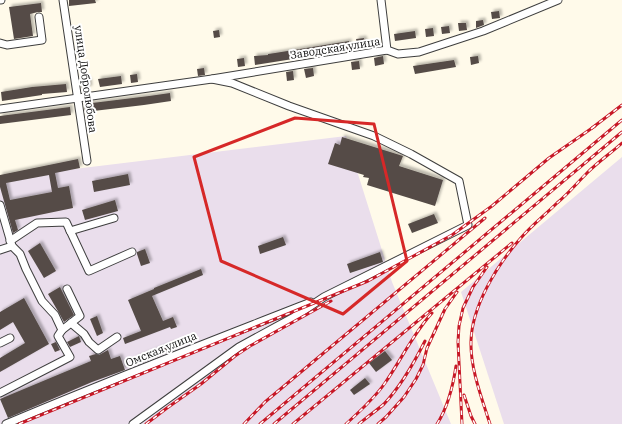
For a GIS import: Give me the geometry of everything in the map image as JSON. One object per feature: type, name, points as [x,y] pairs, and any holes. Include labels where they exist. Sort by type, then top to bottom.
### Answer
[{"type":"street","name":"улица Добролюбова","points":[[63,0],[87,161]]},
{"type":"street","points":[[381,0],[387,50]]},
{"type":"street","name":"Заводская улица","points":[[0,109],[212,79],[387,50],[398,54],[419,52],[483,32],[558,0]]},
{"type":"street","points":[[0,43],[7,45],[42,40],[39,17]]},
{"type":"street","name":"Заводская улица","points":[[212,79],[232,83],[289,106],[374,136],[411,154],[458,181],[468,225],[324,297]]},
{"type":"street","points":[[0,205],[11,244],[20,254],[42,301],[55,315],[62,330]]},
{"type":"street","points":[[70,232],[114,218]]},
{"type":"street","points":[[0,250],[11,244],[37,223],[66,222],[89,271],[132,252]]},
{"type":"street","points":[[0,393],[70,357],[58,336],[62,330],[80,316],[67,289]]},
{"type":"street","points":[[133,424],[239,347],[294,317],[324,297]]},
{"type":"street","name":"Омская улица","points":[[6,424],[183,352],[324,297]]},
{"type":"street","points":[[71,323],[84,334],[98,350],[117,337]]},
{"type":"street","points":[[0,343],[10,338]]},
{"type":"highlighted area","points":[[295,118],[374,124],[407,261],[343,314],[221,261],[194,157]]},
{"type":"shaded area","points":[[346,136],[392,282],[451,424],[0,424],[0,178]]},
{"type":"shaded area","points":[[622,157],[622,424],[504,424],[461,292]]},
{"type":"building","points":[[69,0],[95,0],[96,3],[69,6]]},
{"type":"building","points":[[41,3],[42,12],[30,14],[33,36],[14,39],[9,7]]},
{"type":"building","points":[[499,11],[500,18],[492,19],[491,12]]},
{"type":"building","points":[[483,20],[484,25],[476,28],[476,21]]},
{"type":"building","points":[[458,23],[466,23],[467,30],[459,31]]},
{"type":"building","points":[[449,26],[450,33],[442,34],[441,27]]},
{"type":"building","points":[[433,28],[434,36],[426,37],[425,29]]},
{"type":"building","points":[[219,30],[220,37],[214,38],[213,31]]},
{"type":"building","points":[[415,31],[416,38],[395,41],[394,34]]},
{"type":"building","points":[[364,38],[366,46],[358,48],[356,39]]},
{"type":"building","points":[[349,41],[350,50],[255,65],[254,56]]},
{"type":"building","points":[[383,56],[384,64],[375,66],[374,58]]},
{"type":"building","points":[[478,56],[479,63],[471,65],[470,57]]},
{"type":"building","points":[[244,58],[245,66],[238,67],[237,59]]},
{"type":"building","points":[[454,60],[456,67],[415,74],[413,66]]},
{"type":"building","points":[[359,61],[360,69],[352,70],[351,62]]},
{"type":"building","points":[[204,68],[205,75],[198,76],[197,69]]},
{"type":"building","points":[[313,68],[314,76],[306,78],[304,69]]},
{"type":"building","points":[[293,71],[294,80],[287,81],[286,72]]},
{"type":"building","points":[[137,74],[138,82],[131,83],[130,75]]},
{"type":"building","points":[[121,76],[122,84],[100,87],[98,79]]},
{"type":"building","points":[[89,80],[90,88],[82,89],[81,81]]},
{"type":"building","points":[[66,84],[67,92],[42,94],[2,101],[1,92]]},
{"type":"building","points":[[170,93],[171,101],[85,112],[84,104]]},
{"type":"building","points":[[70,107],[71,115],[0,124],[0,116]]},
{"type":"building","points":[[342,137],[403,156],[399,166],[443,180],[435,206],[367,185],[369,178],[363,177],[364,175],[328,164],[335,143],[340,145]]},
{"type":"building","points":[[78,159],[80,168],[55,173],[58,188],[69,186],[73,208],[15,220],[18,230],[13,233],[0,187],[0,175]],"holes":[[[49,175],[52,192],[10,200],[6,183]]]},
{"type":"building","points":[[128,174],[130,185],[94,192],[92,181]]},
{"type":"building","points":[[115,200],[118,211],[85,220],[82,210]]},
{"type":"building","points":[[434,214],[438,223],[412,233],[408,224]]},
{"type":"building","points":[[283,237],[286,245],[260,254],[258,246]]},
{"type":"building","points":[[40,243],[56,271],[44,278],[28,251]]},
{"type":"building","points":[[145,249],[150,263],[141,266],[137,252]]},
{"type":"building","points":[[380,252],[383,262],[350,273],[347,264]]},
{"type":"building","points":[[201,269],[203,275],[152,296],[163,321],[173,317],[177,327],[171,329],[170,327],[125,344],[123,338],[141,331],[128,300]]},
{"type":"building","points":[[60,287],[74,315],[64,322],[48,294]]},
{"type":"building","points":[[24,298],[49,344],[0,372],[0,358],[25,343],[13,322],[0,330],[0,312]]},
{"type":"building","points":[[97,316],[103,333],[97,336],[90,319]]},
{"type":"building","points":[[79,336],[81,342],[70,347],[67,342]]},
{"type":"building","points":[[56,342],[60,350],[55,352],[51,344]]},
{"type":"building","points":[[173,343],[176,349],[137,365],[135,358]]},
{"type":"building","points":[[108,350],[111,359],[120,356],[125,370],[92,382],[8,418],[0,399],[91,361],[89,356],[96,354],[99,355]]},
{"type":"building","points":[[385,351],[392,360],[376,372],[369,363]]},
{"type":"building","points":[[365,378],[370,384],[354,395],[350,390]]},
{"type":"railway","points":[[592,128],[622,105]]},
{"type":"railway","points":[[260,424],[622,120]]},
{"type":"railway","points":[[19,424],[368,281],[452,235],[492,206],[549,158],[595,126]]},
{"type":"railway","points":[[274,424],[622,132]]},
{"type":"railway","points":[[490,424],[474,373],[471,351],[472,328],[487,287],[511,249],[524,234],[565,196],[591,169],[622,143]]},
{"type":"railway","points":[[244,424],[265,402],[485,218]]},
{"type":"railway","points":[[293,424],[512,243]]},
{"type":"railway","points":[[462,424],[458,342],[459,326],[463,308],[473,287],[487,267]]},
{"type":"railway","points":[[378,424],[404,397],[416,379],[423,365],[427,348],[445,309],[457,292]]},
{"type":"railway","points":[[146,424],[250,346],[331,301]]},
{"type":"railway","points":[[346,424],[367,405],[381,389],[407,347],[432,313]]},
{"type":"railway","points":[[359,424],[384,404],[396,390],[407,374],[425,341]]},
{"type":"railway","points":[[437,424],[450,396],[456,366]]},
{"type":"railway","points":[[464,395],[475,424]]}]
